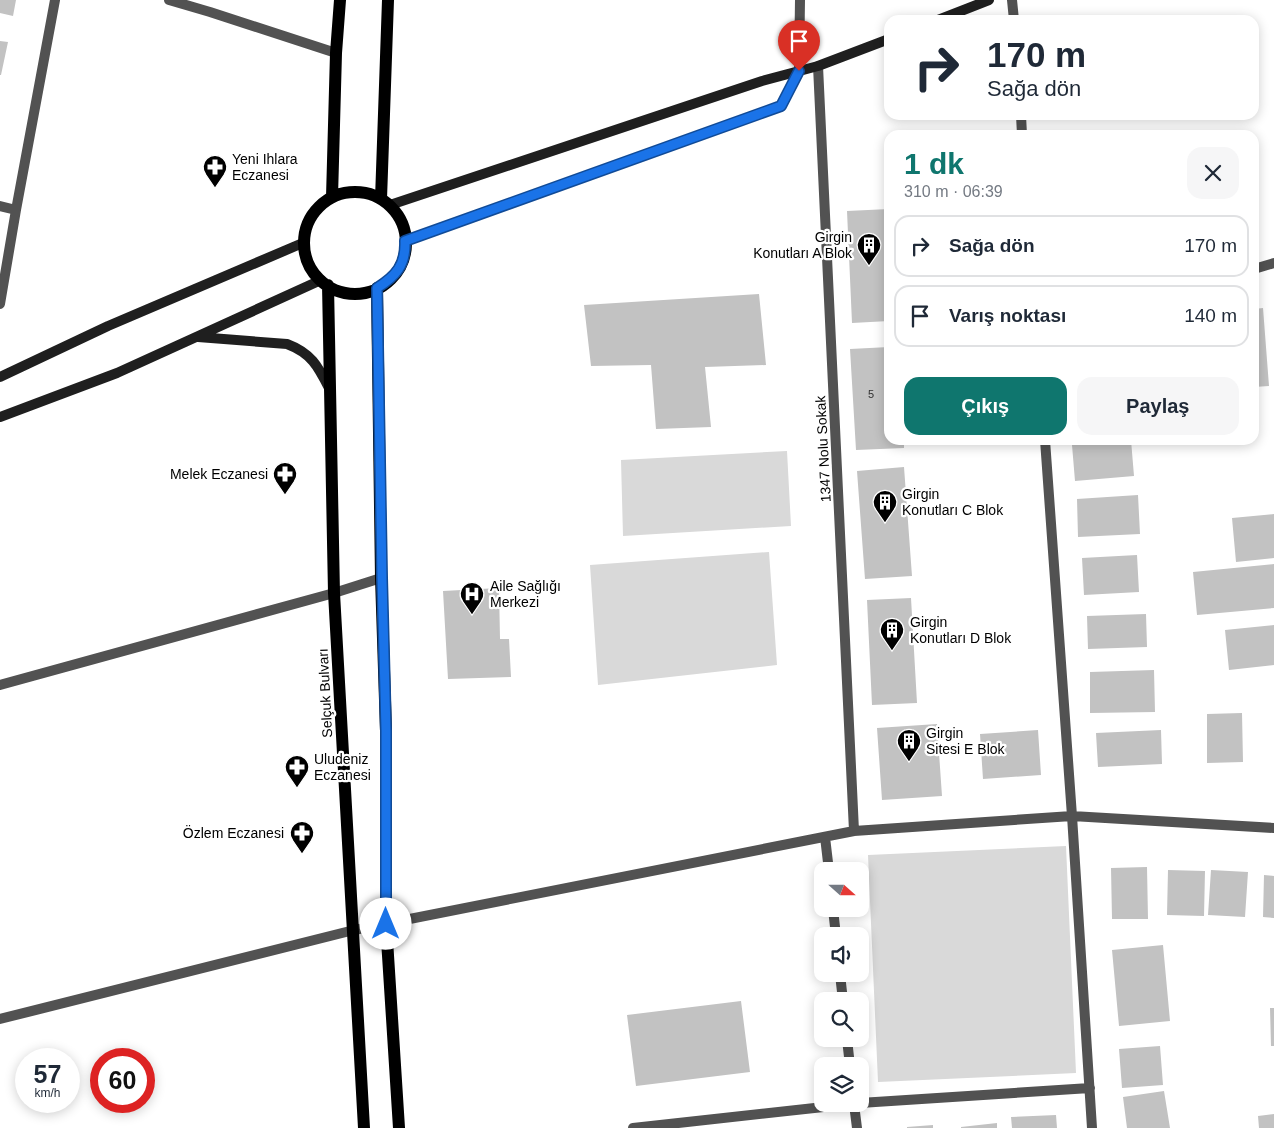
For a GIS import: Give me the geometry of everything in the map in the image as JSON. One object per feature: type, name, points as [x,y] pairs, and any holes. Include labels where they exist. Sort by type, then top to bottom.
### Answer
[{"type":"main road","points":[[332,198],[336,53],[340,0]]},
{"type":"main road","points":[[385,202],[388,0]]},
{"type":"main road","points":[[951,15],[989,0]]},
{"type":"main road","points":[[385,202],[762,80],[818,66],[884,41]]},
{"type":"main road","points":[[405,241],[781,106],[799,71]]},
{"type":"main road","points":[[358,191],[375,195],[385,202],[400,219],[406,234],[406,251],[401,266],[391,279],[377,288],[362,293],[346,293],[330,288],[318,278],[308,264],[304,247],[306,230],[313,214],[325,201],[341,193],[358,191]]},
{"type":"main road","points":[[0,377],[108,326],[304,242]]},
{"type":"main road","points":[[0,418],[117,373],[324,283]]},
{"type":"main road","name":"Selçuk Bulvarı","points":[[324,283],[330,388],[334,593],[364,1128]]},
{"type":"main road","points":[[377,288],[386,731],[386,924],[399,1128]]},
{"type":"main road","points":[[197,337],[287,344],[298,348],[310,356],[330,388]]},
{"type":"street","points":[[0,304],[55,0]]},
{"type":"street","points":[[169,0],[336,53]]},
{"type":"street","points":[[799,71],[800,0]]},
{"type":"street","points":[[1012,0],[1014,15]]},
{"type":"street","name":"1347 Nolu Sokak","points":[[818,66],[854,831]]},
{"type":"street","points":[[0,206],[16,210]]},
{"type":"street","points":[[1259,268],[1274,263]]},
{"type":"street","points":[[1045,445],[1092,1128]]},
{"type":"street","points":[[0,685],[382,578]]},
{"type":"street","points":[[0,1019],[354,930],[854,831],[1072,816],[1274,828]]},
{"type":"street","points":[[825,837],[827,862]]},
{"type":"street","points":[[869,1102],[1090,1088]]},
{"type":"street","points":[[633,1128],[814,1108]]},
{"type":"street","points":[[854,1112],[857,1128]]},
{"type":"shaded area","points":[[787,451],[791,526],[623,536],[621,460]]},
{"type":"shaded area","points":[[769,552],[777,665],[598,685],[590,565]]},
{"type":"shaded area","points":[[1066,846],[1076,1073],[878,1082],[868,855]]},
{"type":"building","points":[[0,0],[16,0],[13,16],[0,13]]},
{"type":"building","points":[[0,41],[8,42],[1,75],[0,75]]},
{"type":"building","name":"Girgin Konutları A Blok","points":[[884,209],[884,321],[852,323],[847,211]]},
{"type":"building","points":[[759,294],[766,365],[705,367],[711,427],[656,429],[651,365],[591,366],[584,305]]},
{"type":"building","points":[[1259,308],[1263,308],[1269,386],[1259,387]]},
{"type":"building","points":[[884,347],[884,445],[904,445],[904,448],[856,450],[850,349]]},
{"type":"building","points":[[1072,445],[1131,445],[1134,476],[1075,481]]},
{"type":"building","name":"Girgin Konutları C Blok","points":[[904,467],[912,576],[865,579],[857,471]]},
{"type":"building","points":[[1138,495],[1140,534],[1078,537],[1077,499]]},
{"type":"building","points":[[1274,514],[1274,558],[1236,562],[1232,518]]},
{"type":"building","points":[[1137,555],[1139,592],[1084,595],[1082,558]]},
{"type":"building","points":[[1274,564],[1274,608],[1197,615],[1193,572]]},
{"type":"building","name":"Aile Sağlığı Merkezi","points":[[499,588],[500,639],[509,639],[511,677],[448,679],[443,591]]},
{"type":"building","name":"Girgin Konutları D Blok","points":[[911,598],[917,703],[872,705],[867,600]]},
{"type":"building","points":[[1146,614],[1147,647],[1088,649],[1087,616]]},
{"type":"building","points":[[1274,625],[1274,665],[1229,670],[1225,630]]},
{"type":"building","points":[[1154,670],[1155,712],[1090,713],[1090,672]]},
{"type":"building","points":[[1242,713],[1243,762],[1207,763],[1207,714]]},
{"type":"building","name":"Girgin Sitesi E Blok","points":[[937,724],[942,796],[882,800],[877,728]]},
{"type":"building","points":[[1038,730],[1041,775],[983,779],[980,734]]},
{"type":"building","points":[[1161,730],[1162,764],[1098,767],[1096,733]]},
{"type":"building","points":[[1147,867],[1148,919],[1112,919],[1111,868]]},
{"type":"building","points":[[1168,870],[1205,871],[1204,916],[1167,915]]},
{"type":"building","points":[[1211,870],[1248,872],[1245,917],[1208,915]]},
{"type":"building","points":[[1264,875],[1274,876],[1274,918],[1263,917]]},
{"type":"building","points":[[1163,945],[1170,1021],[1119,1026],[1112,950]]},
{"type":"building","points":[[741,1001],[750,1072],[636,1086],[627,1015]]},
{"type":"building","points":[[1270,1008],[1274,1008],[1274,1046],[1271,1046]]},
{"type":"building","points":[[1160,1046],[1163,1085],[1122,1088],[1119,1049]]},
{"type":"building","points":[[1164,1091],[1170,1128],[1127,1128],[1123,1097]]},
{"type":"building","points":[[1274,1114],[1274,1128],[1259,1128],[1258,1116]]},
{"type":"building","points":[[1056,1115],[1057,1128],[1012,1128],[1011,1117]]},
{"type":"building","points":[[997,1123],[997,1128],[961,1128],[961,1127]]},
{"type":"building","points":[[933,1125],[933,1128],[907,1128],[907,1127]]},
{"type":"place","name":"Yeni Ihlara Eczanesi","points":[[215,188]]},
{"type":"place","name":"Girgin Konutları A Blok","points":[[869,266]]},
{"type":"place","name":"Melek Eczanesi","points":[[285,495]]},
{"type":"place","name":"Girgin Konutları C Blok","points":[[885,523]]},
{"type":"place","name":"Aile Sağlığı Merkezi","points":[[472,615]]},
{"type":"place","name":"Girgin Konutları D Blok","points":[[892,651]]},
{"type":"place","name":"Girgin Sitesi E Blok","points":[[909,762]]},
{"type":"place","name":"Uludeniz Eczanesi","points":[[297,788]]},
{"type":"place","name":"Özlem Eczanesi","points":[[302,854]]},
{"type":"route","points":[[386,924],[386,731],[377,288],[391,279],[401,266],[406,251],[405,241],[781,106],[799,71]]}]
